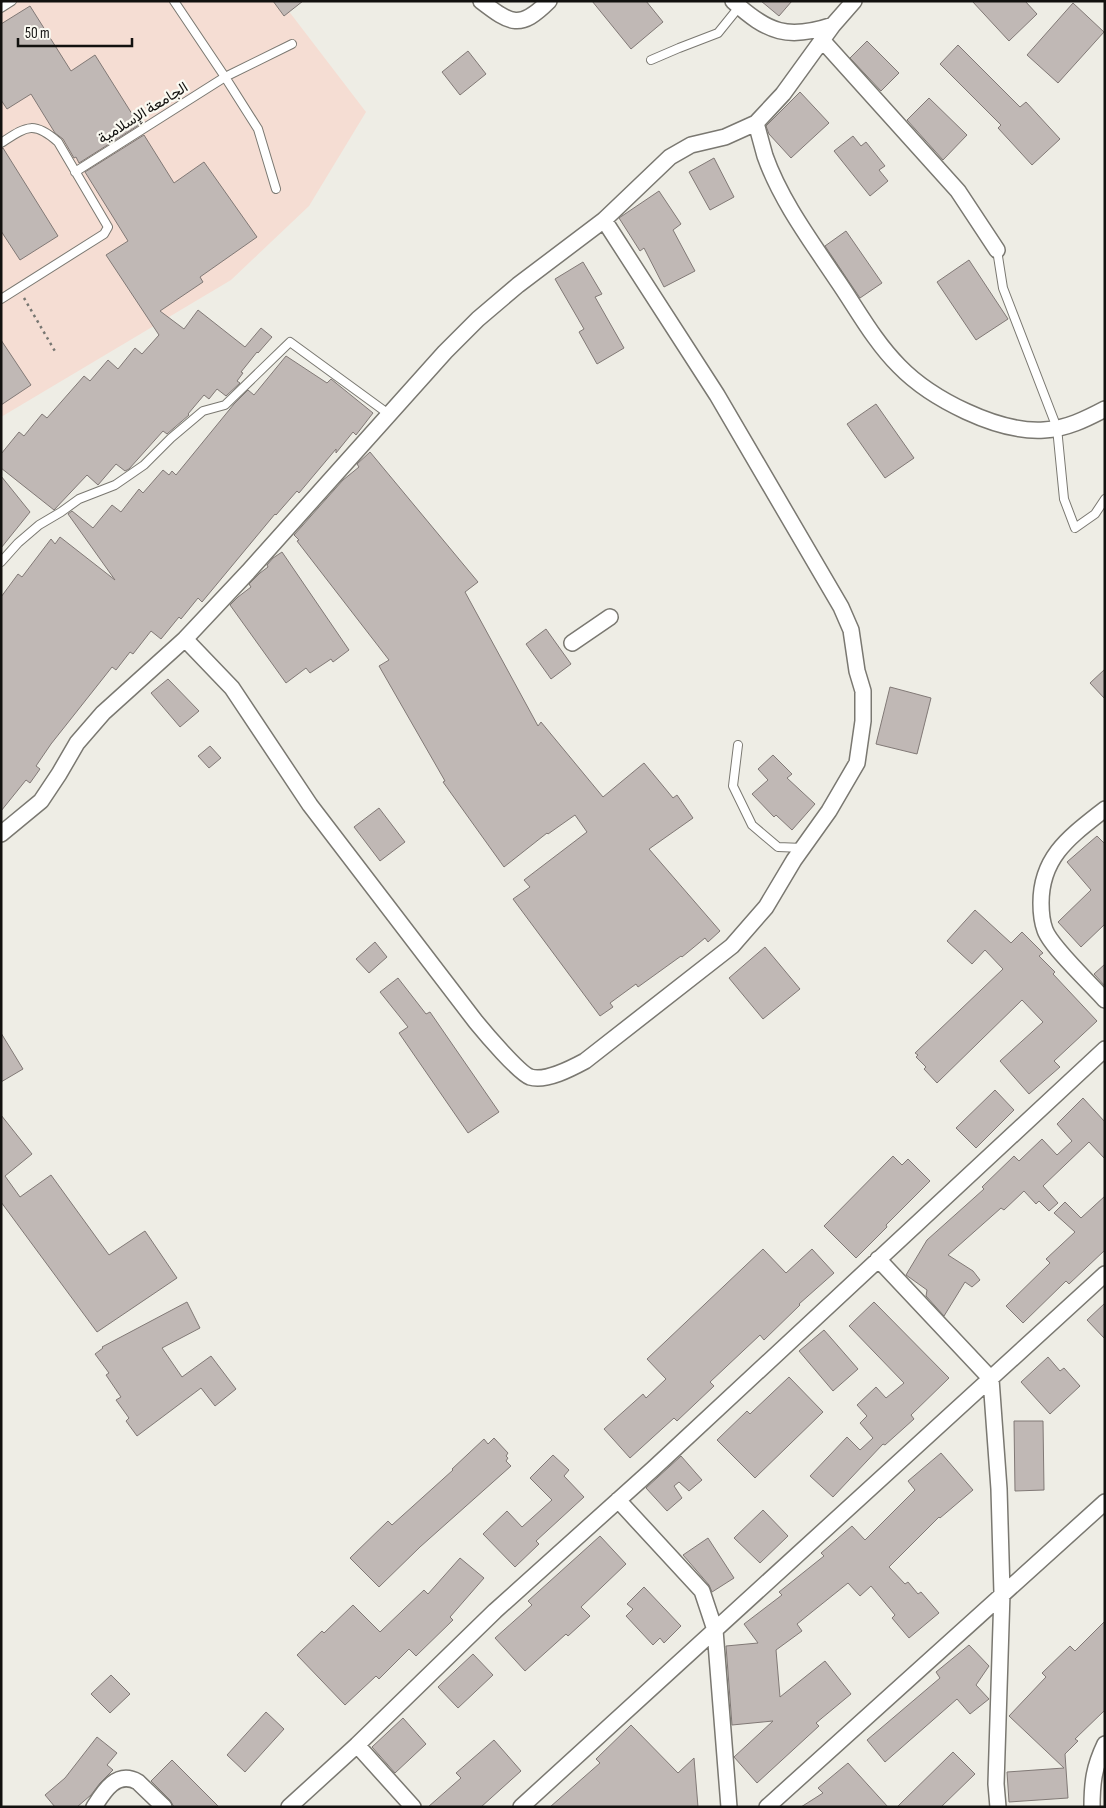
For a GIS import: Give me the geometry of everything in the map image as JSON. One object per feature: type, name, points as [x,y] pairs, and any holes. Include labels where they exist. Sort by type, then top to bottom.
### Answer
[{"type":"street","points":[[481,1],[502,16],[518,21],[532,17],[549,1]]},
{"type":"street","points":[[1,834],[41,801],[77,744],[103,714],[185,639],[390,415],[445,352],[478,319],[539,268],[604,220],[643,181],[680,150],[691,145],[725,137],[756,123],[783,94],[822,40],[854,1]]},
{"type":"street","points":[[736,4],[761,23],[786,33],[802,33],[834,25]]},
{"type":"street","points":[[822,40],[958,191],[997,250]]},
{"type":"street","points":[[756,123],[766,157],[784,197],[797,220],[877,340],[899,367],[960,410],[1021,429],[1044,430],[1057,428],[1085,419],[1105,409]]},
{"type":"street","points":[[185,639],[232,688],[310,805],[476,1022],[529,1077],[538,1078],[568,1071],[585,1061],[732,946],[766,907],[858,763],[863,721],[863,692],[857,671],[851,630],[841,607],[717,395],[604,220]]},
{"type":"street","points":[[572,643],[610,617]]},
{"type":"street","points":[[1105,809],[1058,850],[1041,886],[1041,911],[1045,931],[1049,937],[1105,1000]]},
{"type":"street","points":[[289,1807],[495,1612],[1105,1049]]},
{"type":"street","points":[[878,1259],[991,1379],[999,1489],[1002,1593],[996,1784],[998,1807]]},
{"type":"street","points":[[520,1807],[1105,1274]]},
{"type":"street","points":[[618,1500],[702,1591],[715,1630],[729,1807]]},
{"type":"street","points":[[767,1807],[1105,1502]]},
{"type":"street","points":[[357,1744],[412,1807]]},
{"type":"street","points":[[1092,1807],[1093,1777],[1096,1762],[1105,1744]]},
{"type":"street","points":[[94,1807],[103,1793],[116,1780],[126,1778],[138,1782],[164,1807]]},
{"type":"lane","points":[[1,8],[12,1]]},
{"type":"lane","points":[[174,1],[258,129],[276,189]]},
{"type":"lane","points":[[652,60],[718,34],[736,4]]},
{"type":"lane","name":"الجامعة الإسلامية","points":[[74,172],[225,77],[292,44]]},
{"type":"lane","points":[[1,143],[22,129],[35,127],[48,133],[58,142],[108,227],[104,234],[1,298]]},
{"type":"lane","points":[[997,250],[1003,288],[1057,428],[1064,499],[1075,528],[1095,514],[1105,499]]},
{"type":"lane","points":[[1,562],[18,543],[39,525],[79,498],[115,485],[144,465],[171,438],[203,411],[225,405],[290,342],[390,415]]},
{"type":"lane","points":[[738,744],[733,786],[752,825],[778,848],[803,848]]},
{"type":"path","points":[[18,288],[56,354]]},
{"type":"shaded area","points":[[1,1],[281,1],[366,112],[309,206],[231,280],[1,417]]},
{"type":"building","points":[[273,1],[303,1],[284,16]]},
{"type":"building","points":[[592,1],[646,1],[663,22],[631,49]]},
{"type":"building","points":[[761,1],[792,1],[779,16]]},
{"type":"building","points":[[972,1],[1025,1],[1037,14],[1009,41]]},
{"type":"building","points":[[1073,3],[1104,32],[1058,83],[1027,55]]},
{"type":"building","points":[[30,6],[71,71],[95,55],[139,125],[79,163],[63,139],[55,133],[31,94],[7,109],[1,100],[1,24]]},
{"type":"building","points":[[867,41],[899,73],[881,91],[850,58]]},
{"type":"building","points":[[958,45],[1020,107],[1026,102],[1060,139],[1032,165],[998,128],[1001,125],[940,64]]},
{"type":"building","points":[[468,51],[486,74],[460,95],[442,72]]},
{"type":"building","points":[[800,92],[829,123],[791,158],[769,134],[766,126]]},
{"type":"building","points":[[929,98],[967,135],[943,160],[907,120]]},
{"type":"building","points":[[144,135],[174,183],[204,162],[257,237],[200,277],[203,282],[160,311],[184,329],[198,310],[245,347],[261,328],[272,337],[241,372],[243,373],[237,381],[240,383],[226,396],[217,389],[209,399],[204,395],[189,415],[167,434],[163,431],[129,469],[125,471],[116,464],[98,485],[87,475],[54,510],[1,468],[1,454],[19,432],[24,436],[42,414],[47,418],[84,376],[90,381],[108,360],[118,369],[135,348],[142,354],[159,335],[106,255],[128,241],[85,172]]},
{"type":"building","points":[[853,136],[861,146],[866,142],[885,166],[879,170],[888,181],[870,196],[834,151]]},
{"type":"building","points":[[3,148],[58,236],[20,260],[1,231],[1,149]]},
{"type":"building","points":[[714,158],[734,197],[710,210],[689,172]]},
{"type":"building","points":[[659,191],[681,224],[673,230],[695,271],[664,287],[644,248],[640,251],[619,218]]},
{"type":"building","points":[[846,231],[882,283],[860,298],[825,246]]},
{"type":"building","points":[[969,260],[1008,319],[976,340],[937,282]]},
{"type":"building","points":[[583,262],[602,294],[595,297],[624,348],[597,364],[579,332],[584,329],[555,279]]},
{"type":"building","points":[[1,340],[31,385],[1,405]]},
{"type":"building","points":[[286,356],[327,383],[331,379],[373,413],[356,435],[353,432],[299,493],[297,491],[275,514],[202,602],[198,598],[161,639],[151,631],[133,654],[130,652],[116,670],[112,667],[51,744],[36,766],[40,769],[30,783],[26,780],[1,811],[1,597],[18,574],[22,577],[51,539],[55,544],[60,537],[115,580],[68,514],[72,511],[93,528],[112,505],[121,512],[139,489],[143,493],[163,470],[169,475],[172,471],[176,475],[234,404],[248,390],[254,395]]},
{"type":"building","points":[[876,404],[914,458],[885,478],[847,424]]},
{"type":"building","points":[[370,452],[478,582],[465,592],[538,726],[541,722],[603,797],[644,763],[673,798],[677,795],[693,818],[649,849],[720,931],[708,942],[705,938],[682,957],[638,987],[636,984],[610,1003],[613,1007],[600,1016],[513,899],[530,887],[524,880],[587,832],[575,815],[547,833],[504,867],[443,782],[445,781],[379,666],[389,660],[294,535],[343,480],[359,467],[357,464]]},
{"type":"building","points":[[1,476],[30,512],[1,548]]},
{"type":"building","points":[[282,552],[349,650],[333,662],[331,659],[310,673],[306,668],[286,683],[230,605],[251,587],[249,584],[268,567],[267,565],[273,558]]},
{"type":"building","points":[[546,629],[571,664],[551,679],[526,644]]},
{"type":"building","points":[[1105,669],[1105,699],[1090,683]]},
{"type":"building","points":[[168,679],[199,711],[180,727],[151,693]]},
{"type":"building","points":[[890,687],[931,698],[917,754],[876,744]]},
{"type":"building","points":[[210,746],[221,758],[209,768],[198,756]]},
{"type":"building","points":[[773,755],[792,774],[787,778],[815,804],[792,830],[776,815],[774,817],[752,794],[768,780],[758,769]]},
{"type":"building","points":[[379,808],[405,842],[380,861],[354,827]]},
{"type":"building","points":[[1097,836],[1105,844],[1105,924],[1081,947],[1058,922],[1091,890],[1067,862]]},
{"type":"building","points":[[975,910],[1011,943],[1022,932],[1043,953],[1039,956],[1055,972],[1053,974],[1097,1021],[1054,1061],[1060,1067],[1029,1094],[1000,1061],[1043,1022],[1022,1000],[937,1083],[916,1057],[918,1055],[915,1053],[1003,969],[985,950],[972,964],[947,941]]},
{"type":"building","points":[[375,942],[387,957],[369,973],[356,959]]},
{"type":"building","points":[[765,947],[800,989],[763,1019],[729,978]]},
{"type":"building","points":[[1105,964],[1105,986],[1094,974]]},
{"type":"building","points":[[398,978],[426,1014],[430,1012],[499,1112],[468,1133],[399,1033],[408,1027],[380,992]]},
{"type":"building","points":[[1,1033],[23,1069],[1,1082]]},
{"type":"building","points":[[995,1090],[1014,1110],[976,1148],[956,1128]]},
{"type":"building","points":[[1083,1098],[1105,1122],[1105,1159],[1089,1142],[1043,1186],[1058,1203],[1049,1211],[1039,1201],[1036,1204],[1024,1191],[1004,1210],[1001,1208],[948,1255],[973,1271],[980,1280],[972,1287],[965,1282],[944,1316],[926,1296],[927,1290],[906,1275],[927,1240],[984,1189],[982,1187],[1014,1156],[1019,1161],[1042,1139],[1057,1155],[1072,1141],[1057,1124]]},
{"type":"building","points":[[1,1115],[32,1154],[5,1176],[20,1197],[51,1175],[109,1255],[145,1231],[177,1278],[97,1332],[1,1202]]},
{"type":"building","points":[[893,1156],[902,1165],[908,1159],[930,1181],[856,1258],[824,1226]]},
{"type":"building","points":[[1105,1196],[1105,1250],[1069,1284],[1066,1281],[1023,1323],[1006,1306],[1050,1263],[1046,1259],[1075,1232],[1054,1213],[1065,1202],[1081,1218]]},
{"type":"building","points":[[763,1249],[786,1273],[812,1249],[834,1273],[799,1304],[764,1340],[760,1335],[710,1382],[714,1386],[677,1421],[674,1418],[630,1458],[604,1429],[643,1394],[646,1398],[666,1379],[647,1359]]},
{"type":"building","points":[[187,1302],[200,1328],[162,1348],[182,1377],[211,1356],[236,1389],[215,1406],[201,1388],[137,1436],[126,1421],[129,1418],[116,1400],[121,1397],[106,1375],[109,1373],[95,1354],[102,1347]]},
{"type":"building","points":[[874,1302],[949,1378],[911,1415],[914,1419],[885,1445],[883,1444],[833,1497],[810,1476],[847,1437],[860,1450],[873,1438],[860,1423],[867,1416],[857,1405],[876,1387],[886,1398],[904,1383],[849,1326]]},
{"type":"building","points":[[1105,1303],[1105,1339],[1087,1320]]},
{"type":"building","points":[[824,1330],[858,1369],[833,1391],[799,1351]]},
{"type":"building","points":[[1048,1357],[1060,1371],[1064,1368],[1080,1386],[1050,1414],[1021,1382]]},
{"type":"building","points":[[789,1377],[823,1412],[755,1478],[717,1440],[747,1411],[750,1414]]},
{"type":"building","points":[[1014,1421],[1043,1421],[1044,1490],[1015,1491]]},
{"type":"building","points":[[494,1438],[508,1453],[506,1461],[511,1466],[420,1547],[379,1587],[350,1558],[388,1521],[392,1525],[484,1439],[488,1444]]},
{"type":"building","points":[[941,1453],[973,1490],[939,1517],[889,1567],[905,1584],[908,1582],[918,1594],[921,1592],[939,1613],[909,1638],[892,1618],[895,1615],[871,1586],[860,1596],[848,1583],[797,1624],[802,1631],[776,1650],[780,1697],[825,1661],[851,1694],[816,1723],[819,1726],[757,1783],[734,1757],[773,1721],[732,1725],[726,1646],[758,1643],[744,1624],[782,1595],[779,1592],[824,1556],[821,1553],[852,1526],[865,1540],[915,1490],[908,1481]]},
{"type":"building","points":[[553,1455],[569,1470],[564,1476],[584,1497],[536,1541],[539,1544],[515,1567],[483,1534],[507,1511],[522,1527],[552,1500],[530,1478]]},
{"type":"building","points":[[681,1456],[702,1480],[689,1491],[679,1482],[674,1486],[682,1498],[667,1511],[646,1488]]},
{"type":"building","points":[[763,1510],[788,1536],[760,1563],[734,1538]]},
{"type":"building","points":[[600,1536],[626,1564],[581,1607],[590,1616],[568,1636],[566,1634],[525,1671],[495,1638],[532,1605],[528,1601]]},
{"type":"building","points":[[708,1538],[734,1578],[712,1592],[709,1585],[683,1555]]},
{"type":"building","points":[[460,1558],[484,1578],[450,1617],[453,1620],[416,1656],[409,1649],[379,1679],[376,1676],[345,1705],[297,1655],[322,1631],[324,1633],[353,1605],[380,1632],[424,1590],[428,1594]]},
{"type":"building","points":[[644,1587],[681,1626],[664,1643],[660,1638],[653,1645],[626,1616],[633,1609],[627,1604]]},
{"type":"building","points":[[1105,1621],[1105,1710],[1075,1739],[1078,1741],[1065,1754],[1068,1798],[1009,1802],[1007,1772],[1064,1768],[1009,1716],[1046,1677],[1042,1673],[1070,1646],[1075,1651]]},
{"type":"building","points":[[969,1645],[989,1666],[976,1685],[989,1699],[970,1714],[957,1699],[885,1762],[867,1740],[940,1678],[936,1672]]},
{"type":"building","points":[[473,1654],[493,1675],[458,1708],[438,1687]]},
{"type":"building","points":[[111,1675],[130,1694],[110,1713],[91,1694]]},
{"type":"building","points":[[266,1712],[284,1729],[245,1772],[227,1755]]},
{"type":"building","points":[[403,1718],[426,1744],[395,1773],[372,1747]]},
{"type":"building","points":[[631,1725],[678,1773],[694,1758],[698,1807],[550,1807],[600,1763],[596,1759]]},
{"type":"building","points":[[97,1737],[117,1753],[107,1765],[113,1770],[91,1795],[77,1807],[55,1807],[45,1795],[65,1778]]},
{"type":"building","points":[[494,1740],[521,1771],[481,1807],[428,1807],[461,1778],[456,1773]]},
{"type":"building","points":[[953,1752],[975,1774],[941,1807],[897,1807]]},
{"type":"building","points":[[172,1760],[219,1807],[174,1807],[170,1800],[151,1781]]},
{"type":"building","points":[[848,1763],[888,1807],[801,1807],[823,1793],[818,1788]]}]
